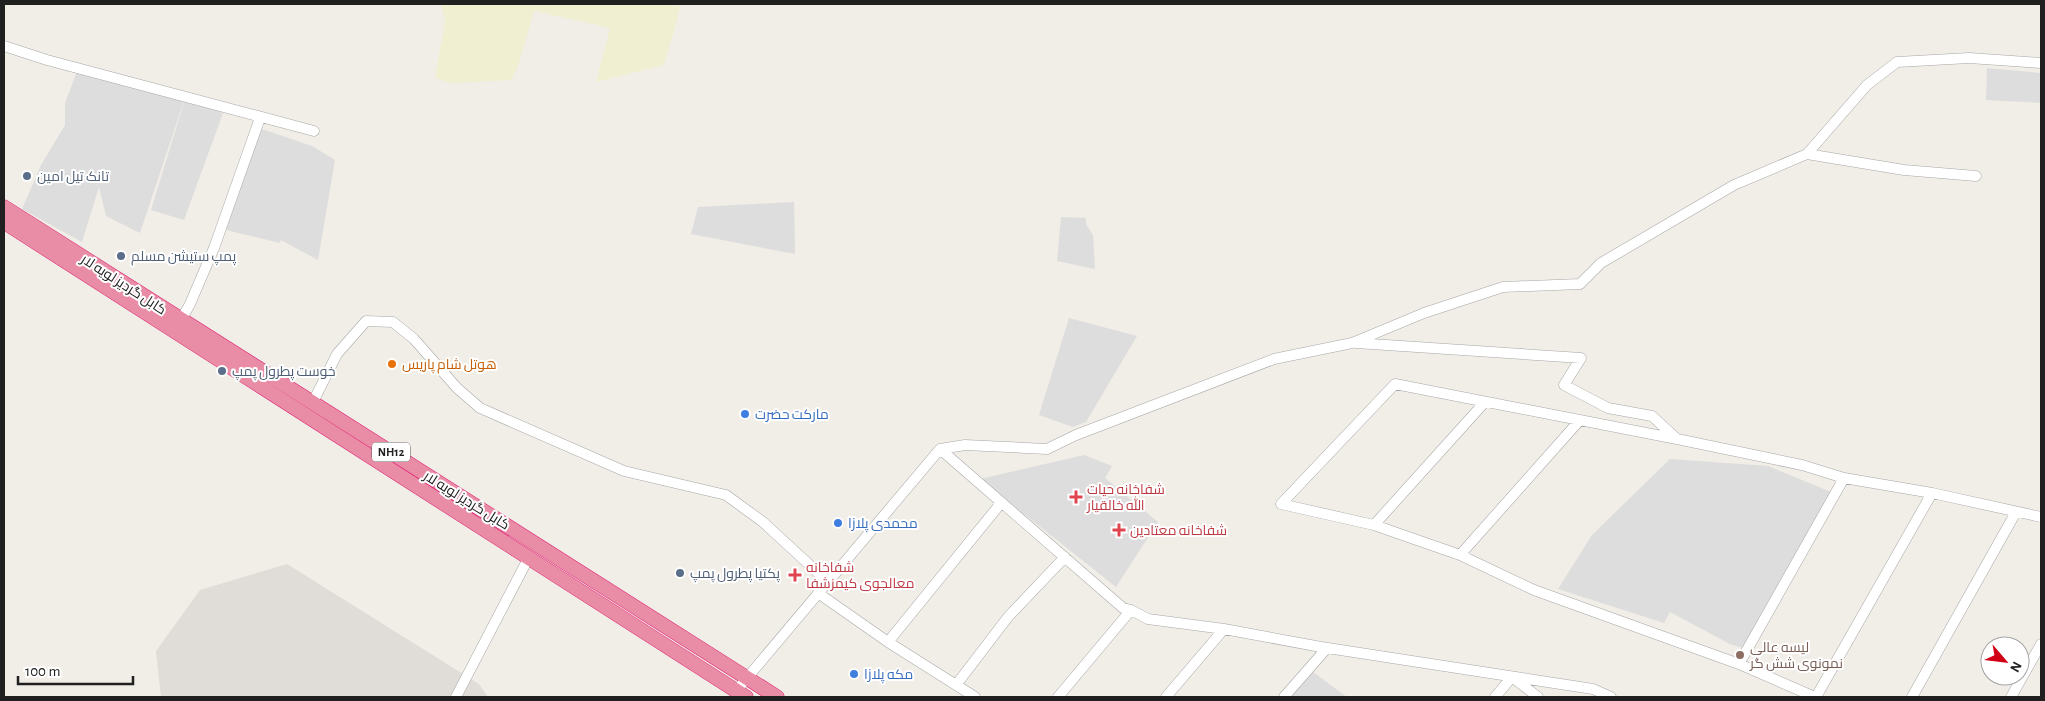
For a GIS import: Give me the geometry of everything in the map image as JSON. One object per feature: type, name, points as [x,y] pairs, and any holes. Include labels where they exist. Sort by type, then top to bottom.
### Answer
[{"type":"highway","name":"کابل گردیز لویه لار","points":[[4,207],[777,697]]},
{"type":"highway","name":"کابل گردیز لویه لار","points":[[4,222],[741,694]]},
{"type":"street","points":[[4,46],[47,60],[314,131]]},
{"type":"street","points":[[741,694],[746,678],[940,449],[965,445],[1047,449],[1076,435],[1274,359],[1352,343],[1424,313],[1503,287],[1580,284],[1601,263],[1734,185],[1807,154],[1867,85],[1897,62],[1969,58],[2041,63]]},
{"type":"street","points":[[181,320],[190,304],[214,248],[260,118]]},
{"type":"street","points":[[1807,154],[1904,170],[1976,176]]},
{"type":"street","points":[[313,402],[336,354],[366,322],[393,322],[414,339],[458,388],[480,408],[624,471],[726,495],[762,522],[828,582]]},
{"type":"street","points":[[1352,343],[1581,358],[1564,386],[1608,408],[1652,416],[1677,439]]},
{"type":"street","points":[[1932,493],[1816,697],[1739,664],[1534,590],[1460,555],[1374,525],[1281,504],[1395,384],[1484,403],[1677,439],[1802,465],[1844,478],[1932,493],[2041,517]]},
{"type":"street","points":[[1374,525],[1484,403]]},
{"type":"street","points":[[1460,555],[1579,421]]},
{"type":"street","points":[[940,449],[1123,608],[1148,619],[1224,629],[1327,648],[1593,689],[1611,697]]},
{"type":"street","points":[[1739,664],[1844,478]]},
{"type":"street","points":[[888,642],[1001,503]]},
{"type":"street","points":[[1912,697],[2016,512]]},
{"type":"street","points":[[456,697],[529,557]]},
{"type":"street","points":[[956,685],[1008,617],[1065,558]]},
{"type":"street","points":[[818,593],[888,642],[975,697]]},
{"type":"street","points":[[1058,697],[1131,610]]},
{"type":"street","points":[[1166,697],[1224,629]]},
{"type":"street","points":[[2011,697],[2041,644]]},
{"type":"street","points":[[1284,697],[1327,648]]},
{"type":"street","points":[[1495,697],[1512,677]]},
{"type":"street","points":[[1512,677],[1538,697]]},
{"type":"shaded area","points":[[1987,68],[2041,73],[2041,103],[1986,100]]},
{"type":"shaded area","points":[[78,69],[185,98],[140,233],[106,216],[99,187],[82,242],[22,209],[41,165],[65,125],[65,103]]},
{"type":"shaded area","points":[[185,99],[223,113],[184,220],[151,210]]},
{"type":"shaded area","points":[[259,128],[312,146],[335,160],[318,260],[281,240],[280,243],[222,229]]},
{"type":"shaded area","points":[[794,202],[795,254],[691,234],[698,207]]},
{"type":"shaded area","points":[[1061,217],[1086,218],[1086,224],[1093,235],[1095,269],[1057,261]]},
{"type":"shaded area","points":[[1069,318],[1137,336],[1086,422],[1073,427],[1039,415]]},
{"type":"shaded area","points":[[1084,455],[1112,466],[1105,478],[1158,522],[1116,587],[980,479]]},
{"type":"shaded area","points":[[1670,459],[1768,466],[1831,492],[1743,648],[1730,644],[1670,612],[1664,623],[1558,589],[1592,535]]},
{"type":"shaded area","points":[[287,564],[479,684],[488,697],[161,697],[156,651],[200,590]]},
{"type":"shaded area","points":[[1313,672],[1347,697],[1291,697]]},
{"type":"green space","points":[[441,4],[680,4],[664,65],[596,82],[610,28],[534,11],[518,67],[511,80],[455,83],[446,82],[435,77],[445,22]]},
{"type":"place","name":"تانک تیل امین","points":[[27,176]]},
{"type":"place","name":"پمپ ستیشن مسلم","points":[[121,256]]},
{"type":"place","name":"هوتل شام پاریس","points":[[392,364]]},
{"type":"place","name":"خوست پطرول پمپ","points":[[222,371]]},
{"type":"place","name":"مارکت حضرت","points":[[745,414]]},
{"type":"place","name":"شفاخانه حیات الله خالقیار","points":[[1076,497]]},
{"type":"place","name":"محمدی پلازا","points":[[838,523]]},
{"type":"place","name":"شفاخانه معتادین","points":[[1119,530]]},
{"type":"place","name":"پکتیا پطرول پمپ","points":[[680,573]]},
{"type":"place","name":"شفاخانه معالجوی کیمزشفا","points":[[795,575]]},
{"type":"place","name":"لیسه عالی نمونوی شش گر","points":[[1740,655]]},
{"type":"place","name":"مکه پلازا","points":[[854,674]]}]
